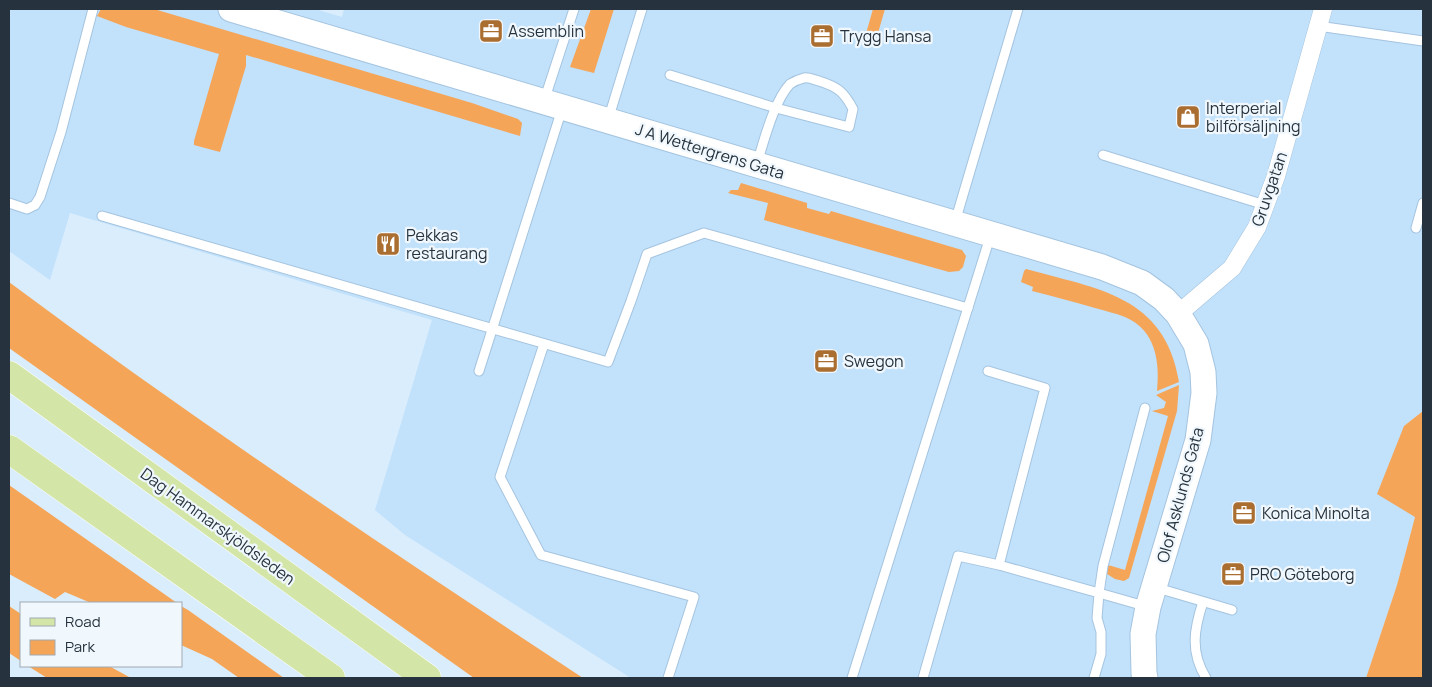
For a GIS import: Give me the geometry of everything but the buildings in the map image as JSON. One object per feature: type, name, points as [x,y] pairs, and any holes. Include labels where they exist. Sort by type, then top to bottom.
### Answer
[{"type":"main road","name":"Dag Hammarskjöldsleden","points":[[15,378],[427,678]]},
{"type":"main road","points":[[9,449],[331,678]]},
{"type":"street","name":"J A Wettergrens Gata","points":[[231,9],[1102,268],[1142,283],[1164,299],[1178,314]]},
{"type":"street","name":"Gruvgatan","points":[[1178,314],[1232,268],[1257,227],[1276,176],[1320,17]]},
{"type":"street","name":"Olof Asklunds Gata","points":[[1145,678],[1143,634],[1151,597],[1198,440],[1204,393],[1203,372],[1196,344],[1178,314]]},
{"type":"lane","points":[[9,203],[27,209],[35,206],[40,197],[61,132],[93,9]]},
{"type":"lane","points":[[480,371],[553,104],[574,9]]},
{"type":"lane","points":[[608,120],[642,9]]},
{"type":"lane","points":[[955,224],[1018,9]]},
{"type":"lane","points":[[1320,17],[1423,42]]},
{"type":"lane","points":[[670,75],[776,108],[849,127],[853,109],[845,94],[827,84],[806,78],[791,83],[776,108],[756,164]]},
{"type":"lane","points":[[1103,155],[1265,204]]},
{"type":"lane","points":[[1416,228],[1423,203]]},
{"type":"lane","points":[[102,216],[608,362],[647,254],[704,234],[968,308]]},
{"type":"lane","points":[[852,678],[991,234]]},
{"type":"lane","points":[[544,344],[500,477],[541,555],[694,597],[668,678]]},
{"type":"lane","points":[[988,372],[1045,388],[999,565]]},
{"type":"lane","points":[[1094,678],[1101,654],[1101,632],[1097,618],[1103,566],[1145,408]]},
{"type":"lane","points":[[923,678],[958,556],[999,565],[1099,593],[1203,602],[1232,610]]},
{"type":"lane","points":[[1203,602],[1196,623],[1194,638],[1198,666],[1206,678]]},
{"type":"shaded area","points":[[9,9],[315,9],[342,17],[344,9],[1423,9],[1423,411],[1404,426],[1415,517],[1397,585],[1366,678],[631,678],[405,535],[375,510],[432,320],[70,213],[50,280],[9,251]]},
{"type":"green space","points":[[101,9],[154,9],[472,103],[518,119],[522,123],[520,136],[246,55],[246,66],[220,152],[194,145],[219,54],[126,27],[97,16]]},
{"type":"green space","points":[[591,9],[614,9],[594,73],[570,67]]},
{"type":"green space","points":[[873,9],[885,9],[878,33],[865,37]]},
{"type":"green space","points":[[741,183],[807,203],[807,208],[829,214],[831,211],[962,250],[966,256],[963,267],[959,271],[949,272],[764,220],[768,203],[728,193],[731,190],[738,190]]},
{"type":"green space","points":[[1026,269],[1102,291],[1124,300],[1143,313],[1159,330],[1171,353],[1179,382],[1157,391],[1158,369],[1154,348],[1144,330],[1135,323],[1118,314],[1032,291],[1033,287],[1021,282]]},
{"type":"green space","points":[[9,282],[221,435],[583,678],[474,678],[9,348]]},
{"type":"green space","points":[[1179,385],[1177,411],[1129,578],[1124,581],[1115,579],[1107,574],[1108,565],[1125,570],[1168,416],[1152,411],[1164,408],[1166,402],[1156,395]]},
{"type":"green space","points":[[1423,411],[1423,678],[1366,678],[1397,585],[1415,517],[1377,494],[1404,426]]},
{"type":"green space","points":[[9,485],[176,602],[89,602],[65,592],[55,599],[9,574]]},
{"type":"green space","points":[[9,606],[20,613],[20,660],[9,653]]},
{"type":"green space","points":[[182,607],[284,678],[239,678],[212,659],[182,645]]},
{"type":"green space","points":[[30,667],[111,667],[131,678],[47,678]]},
{"type":"place","name":"Assemblin","points":[[491,31]]},
{"type":"place","name":"Trygg Hansa","points":[[822,36]]},
{"type":"place","name":"Interperial bilförsäljning","points":[[1188,117]]},
{"type":"place","name":"Pekkas restaurang","points":[[388,244]]},
{"type":"place","name":"Swegon","points":[[826,361]]},
{"type":"place","name":"Konica Minolta","points":[[1244,513]]},
{"type":"place","name":"PRO Göteborg","points":[[1233,574]]}]
